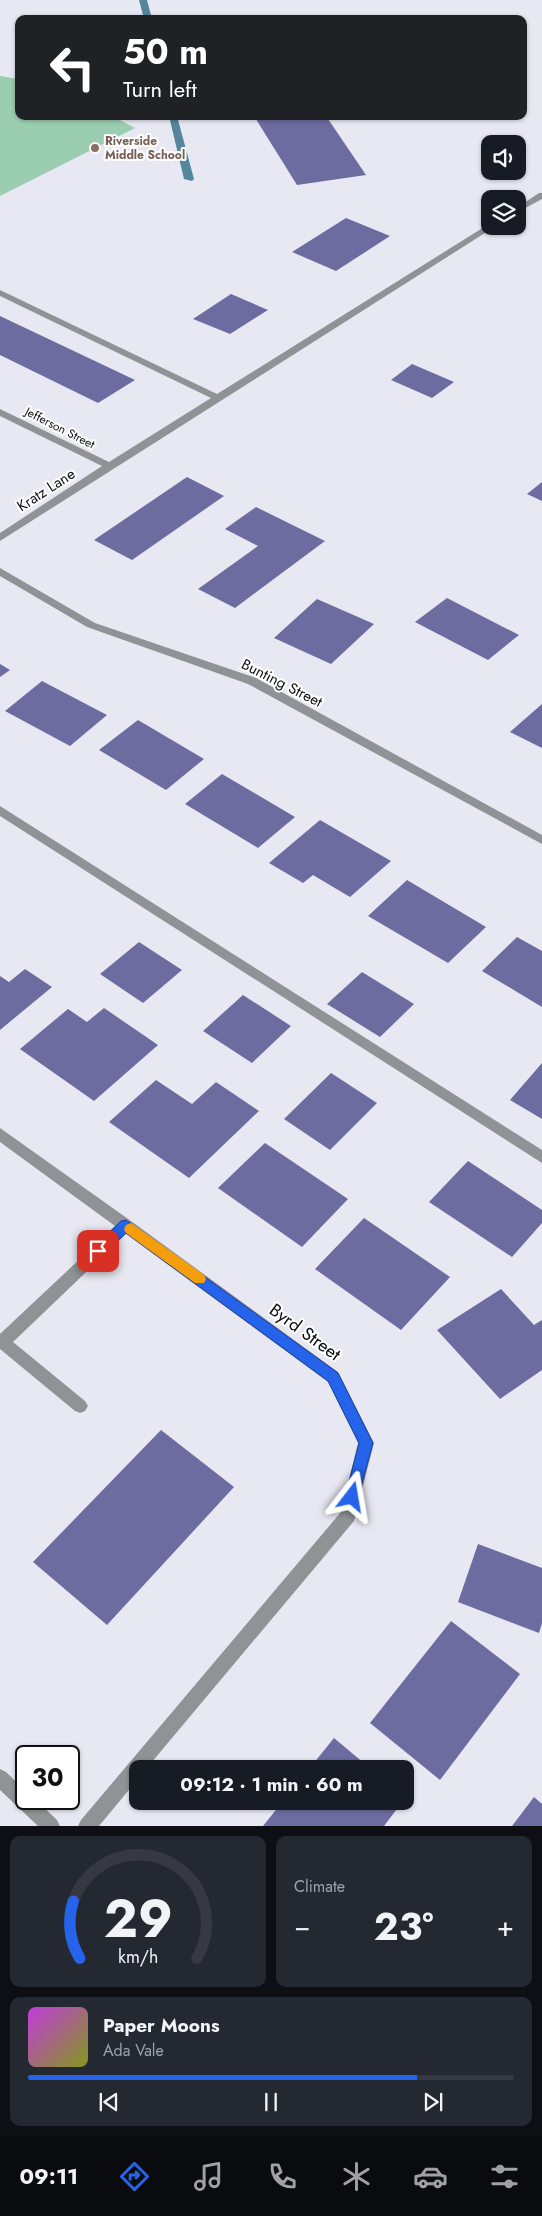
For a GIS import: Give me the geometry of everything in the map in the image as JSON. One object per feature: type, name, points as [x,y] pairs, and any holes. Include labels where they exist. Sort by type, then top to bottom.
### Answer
[{"type":"street","points":[[526,205],[542,195]]},
{"type":"street","name":"Kratz Lane","points":[[0,538],[108,466],[481,233]]},
{"type":"street","points":[[0,293],[218,398]]},
{"type":"street","name":"Jefferson Street","points":[[0,412],[108,466]]},
{"type":"street","name":"Bunting Street","points":[[0,571],[91,625],[252,681],[542,840]]},
{"type":"street","points":[[0,810],[542,1157]]},
{"type":"street","name":"Byrd Street","points":[[0,1134],[333,1377],[366,1443],[348,1516],[88,1826]]},
{"type":"street","points":[[80,1406],[1,1341],[126,1225]]},
{"type":"street","points":[[0,1778],[51,1826]]},
{"type":"green space","points":[[0,76],[15,78],[15,120],[120,120],[135,128],[0,196]]},
{"type":"building","points":[[256,120],[329,120],[366,175],[297,185]]},
{"type":"building","points":[[346,218],[390,236],[336,271],[292,252]]},
{"type":"building","points":[[231,294],[268,310],[230,334],[193,319]]},
{"type":"building","points":[[0,316],[135,380],[98,403],[0,355]]},
{"type":"building","points":[[412,364],[454,382],[432,398],[391,380]]},
{"type":"building","points":[[187,477],[224,496],[132,560],[94,540]]},
{"type":"building","points":[[542,482],[542,501],[527,494]]},
{"type":"building","points":[[256,507],[325,541],[235,608],[198,589],[258,546],[225,529]]},
{"type":"building","points":[[447,598],[519,635],[488,660],[415,622]]},
{"type":"building","points":[[317,599],[374,624],[331,664],[274,638]]},
{"type":"building","points":[[0,664],[10,670],[0,677]]},
{"type":"building","points":[[42,681],[107,715],[70,746],[5,711]]},
{"type":"building","points":[[542,704],[542,748],[510,732]]},
{"type":"building","points":[[138,720],[204,759],[166,790],[99,750]]},
{"type":"building","points":[[222,774],[295,817],[258,848],[185,804]]},
{"type":"building","points":[[320,820],[391,861],[350,897],[313,875],[303,883],[269,863]]},
{"type":"building","points":[[407,880],[486,927],[448,963],[368,916]]},
{"type":"building","points":[[517,937],[542,951],[542,1007],[482,971]]},
{"type":"building","points":[[139,942],[182,970],[143,1003],[100,974]]},
{"type":"building","points":[[25,969],[52,987],[0,1030],[0,976],[9,982]]},
{"type":"building","points":[[362,972],[414,1004],[380,1037],[327,1004]]},
{"type":"building","points":[[243,995],[291,1026],[252,1063],[203,1031]]},
{"type":"building","points":[[104,1008],[158,1045],[94,1101],[20,1049],[68,1009],[87,1022]]},
{"type":"building","points":[[542,1063],[542,1119],[510,1100]]},
{"type":"building","points":[[331,1073],[377,1103],[330,1150],[284,1119]]},
{"type":"building","points":[[156,1080],[192,1104],[216,1082],[259,1111],[189,1178],[109,1122]]},
{"type":"building","points":[[265,1143],[348,1199],[302,1247],[218,1188]]},
{"type":"building","points":[[468,1161],[542,1210],[542,1223],[512,1257],[429,1202]]},
{"type":"building","points":[[364,1218],[450,1277],[401,1330],[315,1269]]},
{"type":"building","points":[[501,1289],[534,1325],[542,1320],[542,1370],[500,1399],[437,1330]]},
{"type":"building","points":[[161,1430],[234,1487],[107,1625],[33,1562]]},
{"type":"building","points":[[478,1544],[542,1568],[542,1623],[539,1633],[458,1602]]},
{"type":"building","points":[[451,1621],[520,1674],[440,1780],[370,1723]]},
{"type":"building","points":[[334,1738],[360,1760],[316,1760]]},
{"type":"building","points":[[534,1797],[542,1804],[542,1826],[512,1826]]},
{"type":"building","points":[[276,1810],[396,1810],[384,1826],[263,1826]]},
{"type":"waterway","points":[[143,0],[147,15]]},
{"type":"waterway","points":[[174,120],[189,179]]},
{"type":"slow traffic","points":[[131,1229],[199,1279]]},
{"type":"place","name":"Riverside Middle School","points":[[95,148]]},
{"type":"route","points":[[98,1251],[126,1225],[333,1377],[366,1443],[352,1497]]}]
